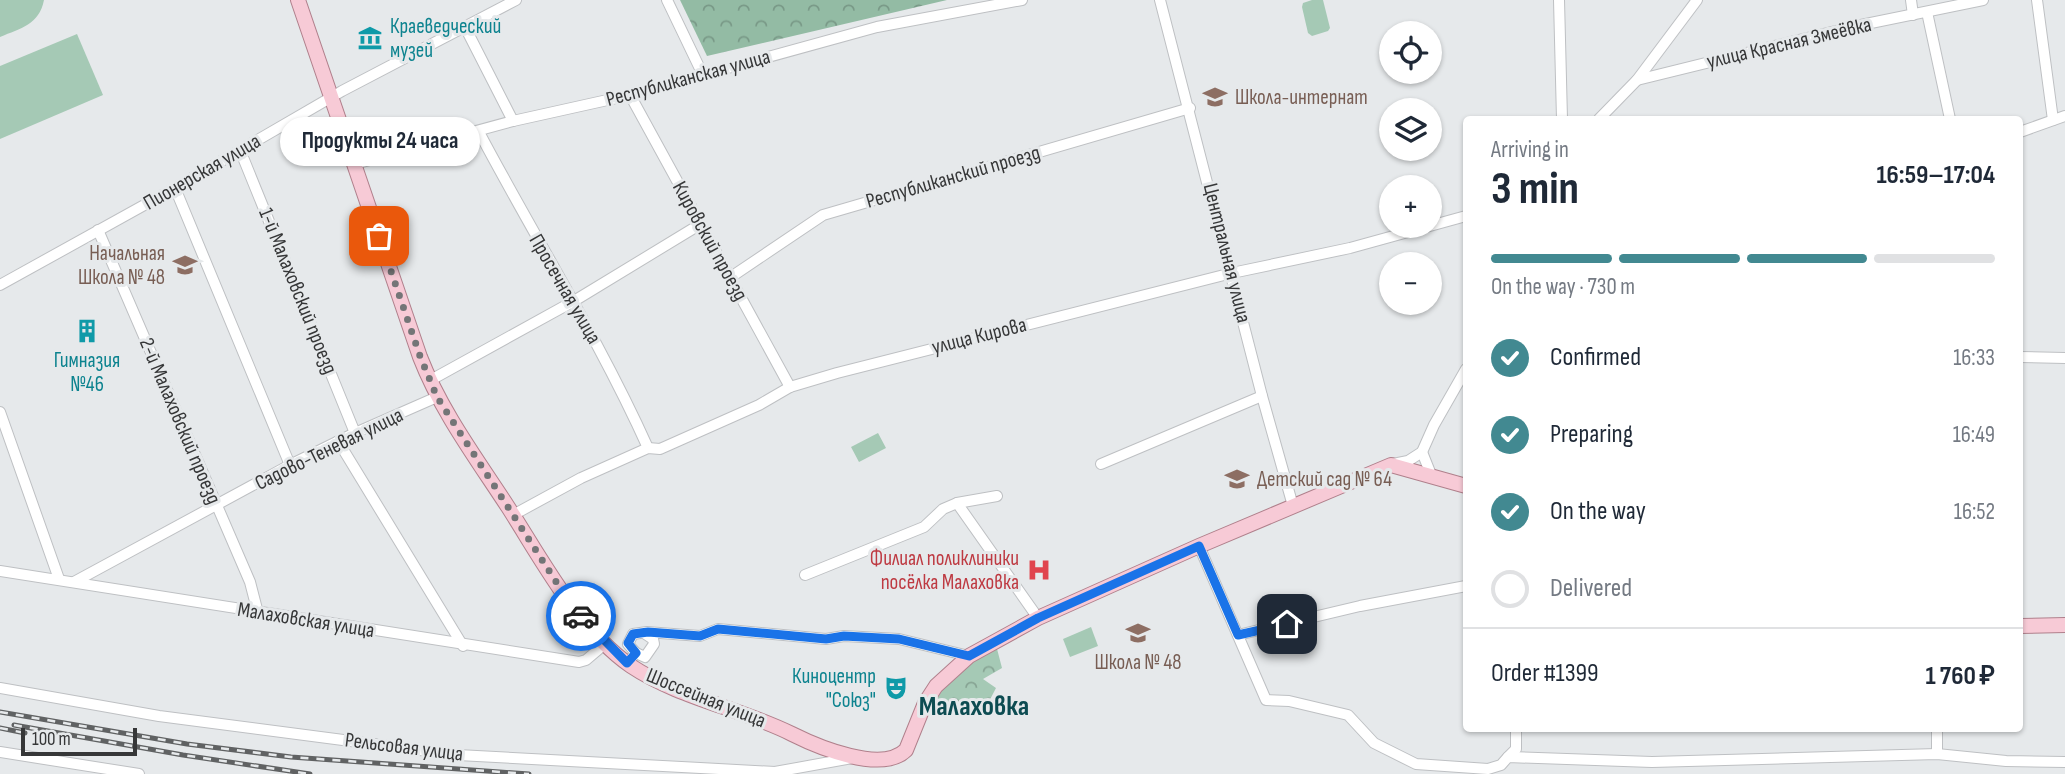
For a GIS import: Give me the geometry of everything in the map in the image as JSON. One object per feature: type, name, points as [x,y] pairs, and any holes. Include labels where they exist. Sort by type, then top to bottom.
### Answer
[{"type":"main road","name":"Шоссейная улица","points":[[298,0],[330,100],[355,164],[429,381],[566,597],[606,643],[678,690],[771,724],[831,753],[852,758],[890,760],[902,755],[909,744],[930,694],[969,656]]},
{"type":"main road","points":[[969,656],[1038,618],[1391,465],[1463,485]]},
{"type":"main road","points":[[2023,626],[2065,625]]},
{"type":"street","name":"Пионерская улица","points":[[0,285],[330,100],[516,0]]},
{"type":"street","points":[[667,0],[704,75]]},
{"type":"street","name":"Республиканская улица","points":[[355,164],[513,121],[704,75],[877,27],[1022,0]]},
{"type":"street","name":"Центральная улица","points":[[1160,0],[1293,506]]},
{"type":"street","points":[[1559,0],[1562,116]]},
{"type":"street","points":[[1602,116],[1637,80],[1697,0]]},
{"type":"street","points":[[1910,0],[1913,15]]},
{"type":"street","name":"улица Красная Змеёвка","points":[[1637,80],[1856,26],[1983,0]]},
{"type":"street","points":[[2037,0],[2053,120]]},
{"type":"street","points":[[1927,12],[1949,116]]},
{"type":"street","points":[[465,27],[513,121]]},
{"type":"street","name":"Кировский проезд","points":[[630,94],[699,225],[731,277],[790,387]]},
{"type":"street","name":"Республиканский проезд","points":[[731,277],[823,215],[1190,108]]},
{"type":"street","points":[[2023,131],[2065,116]]},
{"type":"street","name":"Просечная улица","points":[[479,132],[522,214],[574,300],[627,401],[648,449]]},
{"type":"street","name":"1-й Малаховский проезд","points":[[240,150],[355,433]]},
{"type":"street","points":[[175,188],[290,464]]},
{"type":"street","name":"улица Кирова","points":[[513,515],[581,478],[648,449],[660,449],[759,405],[790,387],[882,361],[1232,273],[1350,248],[1463,217]]},
{"type":"street","points":[[429,381],[574,300],[699,225]]},
{"type":"street","name":"2-й Малаховский проезд","points":[[98,230],[250,582],[258,613]]},
{"type":"street","points":[[2023,358],[2065,358]]},
{"type":"street","points":[[1391,465],[1408,461],[1422,452],[1463,374]]},
{"type":"street","points":[[1101,464],[1262,396]]},
{"type":"street","name":"Садово-Теневая улица","points":[[74,582],[290,464],[437,397]]},
{"type":"street","points":[[0,412],[59,579]]},
{"type":"street","points":[[338,441],[463,646]]},
{"type":"street","points":[[1422,452],[1432,477]]},
{"type":"street","points":[[805,575],[924,527],[943,509],[957,503],[997,496]]},
{"type":"street","points":[[957,503],[1038,618]]},
{"type":"street","points":[[1199,546],[1266,700],[1289,701],[1348,715],[1374,743],[1416,764],[1488,769],[1501,765],[1516,749],[1517,732]]},
{"type":"street","name":"Малаховская улица","points":[[0,571],[463,646],[579,662],[586,660],[606,643]]},
{"type":"street","points":[[1238,635],[1360,606],[1463,587]]},
{"type":"street","points":[[644,632],[653,639],[654,644],[645,657],[631,658],[628,639],[633,634],[644,632],[700,636],[718,629],[826,639],[844,636],[899,639],[969,656]]},
{"type":"street","name":"Рельсовая улица","points":[[0,688],[159,716],[458,755],[775,772],[852,758]]},
{"type":"street","points":[[1937,732],[1937,754]]},
{"type":"street","points":[[0,752],[139,774]]},
{"type":"street","points":[[1508,757],[1652,762],[1937,754],[2006,761],[2065,762]]},
{"type":"green space","points":[[0,0],[44,0],[42,8],[33,20],[0,37]]},
{"type":"green space","points":[[680,0],[947,0],[707,56]]},
{"type":"green space","points":[[1323,0],[1330,28],[1312,36],[1308,33],[1302,7],[1303,3]]},
{"type":"green space","points":[[77,34],[103,95],[0,139],[0,66]]},
{"type":"green space","points":[[878,433],[886,448],[859,462],[851,447]]},
{"type":"green space","points":[[1091,627],[1098,646],[1070,657],[1063,639]]},
{"type":"green space","points":[[996,645],[1002,668],[983,679],[996,688],[982,715],[928,710],[941,689],[957,672]]},
{"type":"railway","points":[[0,712],[187,744],[291,757],[529,774]]},
{"type":"railway","points":[[14,725],[310,774]]},
{"type":"railway","points":[[0,728],[25,733]]},
{"type":"way so far","points":[[379,236],[429,381],[437,397],[581,616]]},
{"type":"place","name":"Краеведческий музей","points":[[370,38]]},
{"type":"place","name":"Школа-интернат","points":[[1215,97]]},
{"type":"place","name":"Продукты 24 часа","points":[[379,236]]},
{"type":"place","name":"Начальная Школа № 48","points":[[185,265]]},
{"type":"place","name":"Гимназия №46","points":[[87,331]]},
{"type":"place","name":"Детский сад № 64","points":[[1237,479]]},
{"type":"place","name":"Филиал поликлиники посёлка Малаховка","points":[[1039,570]]},
{"type":"place","name":"Школа № 48","points":[[1138,633]]},
{"type":"place","name":"Киноцентр \"Союз\"","points":[[896,688]]},
{"type":"district","name":"Малаховка","points":[[974,706]]},
{"type":"route","points":[[581,616],[627,663],[636,653],[628,643],[633,634],[648,632],[700,636],[718,629],[826,639],[844,636],[899,639],[969,656],[1038,618],[1199,546],[1238,635],[1287,624]]}]
